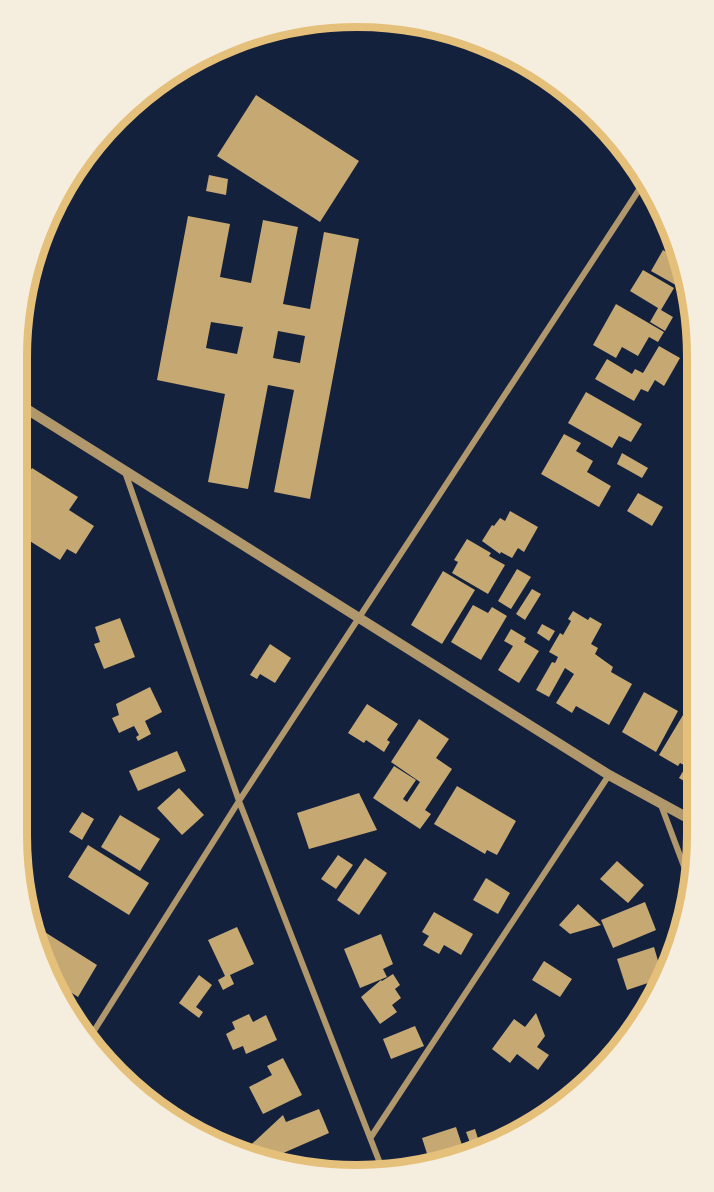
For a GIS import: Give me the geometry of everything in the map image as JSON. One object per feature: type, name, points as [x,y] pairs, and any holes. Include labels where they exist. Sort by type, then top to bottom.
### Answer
[{"type":"street","points":[[93,1033],[239,801],[640,188]]},
{"type":"street","points":[[27,409],[609,775],[687,818]]},
{"type":"street","points":[[123,469],[239,801],[380,1164]]},
{"type":"street","points":[[371,1137],[609,775]]},
{"type":"street","points":[[661,805],[685,869]]},
{"type":"building","points":[[256,95],[359,161],[320,222],[217,156]]},
{"type":"building","points":[[209,175],[228,179],[226,195],[206,191]]},
{"type":"building","points":[[188,216],[230,224],[220,277],[251,283],[263,220],[298,227],[283,304],[310,309],[324,232],[359,239],[310,499],[274,492],[294,390],[268,385],[248,489],[208,482],[225,394],[157,380]],"holes":[[[211,322],[243,327],[237,354],[206,348]],[[278,331],[305,336],[300,363],[273,358]]]},
{"type":"building","points":[[663,250],[670,254],[680,287],[651,271]]},
{"type":"building","points":[[643,270],[674,288],[661,310],[673,317],[665,331],[650,322],[658,308],[630,291]]},
{"type":"building","points":[[616,304],[664,332],[658,342],[649,337],[638,356],[622,347],[616,358],[593,345]]},
{"type":"building","points":[[659,346],[680,358],[664,386],[655,380],[648,392],[641,389],[634,401],[595,379],[607,359],[632,374],[635,369],[643,373]]},
{"type":"building","points":[[586,392],[642,424],[631,442],[619,436],[612,448],[568,423]]},
{"type":"building","points":[[564,434],[581,443],[576,451],[593,461],[587,472],[611,486],[599,507],[541,474]]},
{"type":"building","points":[[622,453],[648,468],[642,478],[617,464]]},
{"type":"building","points":[[32,468],[78,497],[69,510],[94,526],[76,554],[67,549],[60,560],[27,539],[27,472],[29,473]]},
{"type":"building","points":[[638,493],[663,507],[652,526],[627,511]]},
{"type":"building","points":[[510,511],[538,527],[524,552],[518,548],[512,558],[501,552],[500,554],[482,541],[492,525],[494,526],[500,518],[505,521]]},
{"type":"building","points":[[467,539],[491,553],[489,556],[505,565],[488,594],[452,573],[458,562],[454,560]]},
{"type":"building","points":[[517,569],[531,577],[511,609],[498,601]]},
{"type":"building","points":[[443,571],[475,590],[442,644],[411,625]]},
{"type":"building","points":[[532,589],[541,594],[525,620],[516,614]]},
{"type":"building","points":[[473,605],[488,613],[492,607],[507,616],[481,660],[451,642]]},
{"type":"building","points":[[573,611],[588,620],[590,617],[602,624],[591,644],[598,648],[595,654],[613,667],[611,672],[632,684],[609,725],[576,706],[572,713],[556,703],[574,674],[565,668],[549,697],[536,690],[552,662],[555,663],[558,657],[549,652],[560,633],[563,635],[571,621],[568,619]]},
{"type":"building","points":[[120,618],[135,657],[104,669],[94,644],[100,642],[95,627]]},
{"type":"building","points":[[542,624],[555,631],[549,641],[537,633]]},
{"type":"building","points":[[511,629],[526,638],[524,642],[539,651],[519,683],[498,670],[513,646],[504,641]]},
{"type":"building","points":[[270,644],[291,658],[275,683],[260,674],[257,679],[250,675]]},
{"type":"building","points":[[150,687],[162,712],[145,721],[151,734],[138,741],[136,737],[139,735],[134,726],[119,733],[112,718],[119,715],[116,704]]},
{"type":"building","points":[[644,692],[678,711],[656,752],[622,732]]},
{"type":"building","points":[[367,704],[398,724],[387,740],[390,742],[384,752],[366,740],[364,743],[348,733]]},
{"type":"building","points":[[683,715],[687,718],[687,760],[684,765],[680,763],[678,766],[659,755]]},
{"type":"building","points":[[419,719],[449,739],[436,758],[452,769],[425,810],[431,814],[420,829],[373,798],[394,766],[416,780],[403,799],[407,802],[420,782],[391,762]]},
{"type":"building","points":[[177,751],[186,771],[138,791],[129,771]]},
{"type":"building","points":[[687,765],[687,783],[679,778]]},
{"type":"building","points":[[457,786],[516,821],[497,855],[487,850],[485,854],[434,824]]},
{"type":"building","points":[[179,788],[204,815],[182,835],[157,808]]},
{"type":"building","points":[[359,793],[377,830],[309,849],[297,813]]},
{"type":"building","points":[[82,812],[94,819],[82,840],[69,832]]},
{"type":"building","points":[[120,815],[160,839],[140,871],[101,847]]},
{"type":"building","points":[[88,845],[149,883],[129,915],[68,877]]},
{"type":"building","points":[[338,855],[353,865],[336,889],[321,879]]},
{"type":"building","points":[[365,858],[387,873],[359,915],[337,900]]},
{"type":"building","points":[[617,861],[644,885],[628,903],[600,879]]},
{"type":"building","points":[[486,878],[510,893],[498,914],[473,900]]},
{"type":"building","points":[[645,902],[656,930],[613,948],[601,920]]},
{"type":"building","points":[[578,904],[601,925],[570,934],[559,925]]},
{"type":"building","points":[[434,912],[473,934],[461,955],[444,945],[439,954],[423,945],[429,936],[422,932]]},
{"type":"building","points":[[237,927],[254,964],[230,975],[234,984],[223,990],[218,980],[225,976],[208,940]]},
{"type":"building","points":[[41,930],[97,965],[78,997],[65,988]]},
{"type":"building","points":[[381,934],[393,964],[383,969],[387,977],[360,988],[344,949]]},
{"type":"building","points":[[654,947],[660,966],[653,981],[627,990],[617,959]]},
{"type":"building","points":[[544,961],[572,979],[560,997],[532,980]]},
{"type":"building","points":[[393,974],[400,985],[395,989],[401,998],[392,1005],[397,1012],[380,1024],[361,997],[381,980]]},
{"type":"building","points":[[199,975],[212,985],[196,1007],[203,1012],[199,1018],[179,1003]]},
{"type":"building","points":[[536,1013],[545,1036],[537,1047],[549,1055],[538,1070],[517,1054],[510,1063],[492,1049],[514,1019],[525,1027]]},
{"type":"building","points":[[249,1014],[253,1022],[266,1015],[277,1040],[246,1054],[243,1046],[233,1050],[226,1034],[235,1029],[232,1022]]},
{"type":"building","points":[[415,1026],[424,1046],[391,1059],[383,1039]]},
{"type":"building","points":[[283,1058],[302,1095],[263,1114],[249,1087],[272,1075],[267,1066]]},
{"type":"building","points":[[319,1109],[329,1133],[281,1154],[282,1156],[249,1146],[283,1115],[286,1122]]},
{"type":"building","points":[[456,1127],[463,1147],[428,1157],[422,1138]]},
{"type":"building","points":[[475,1129],[479,1141],[471,1144],[466,1132]]}]
